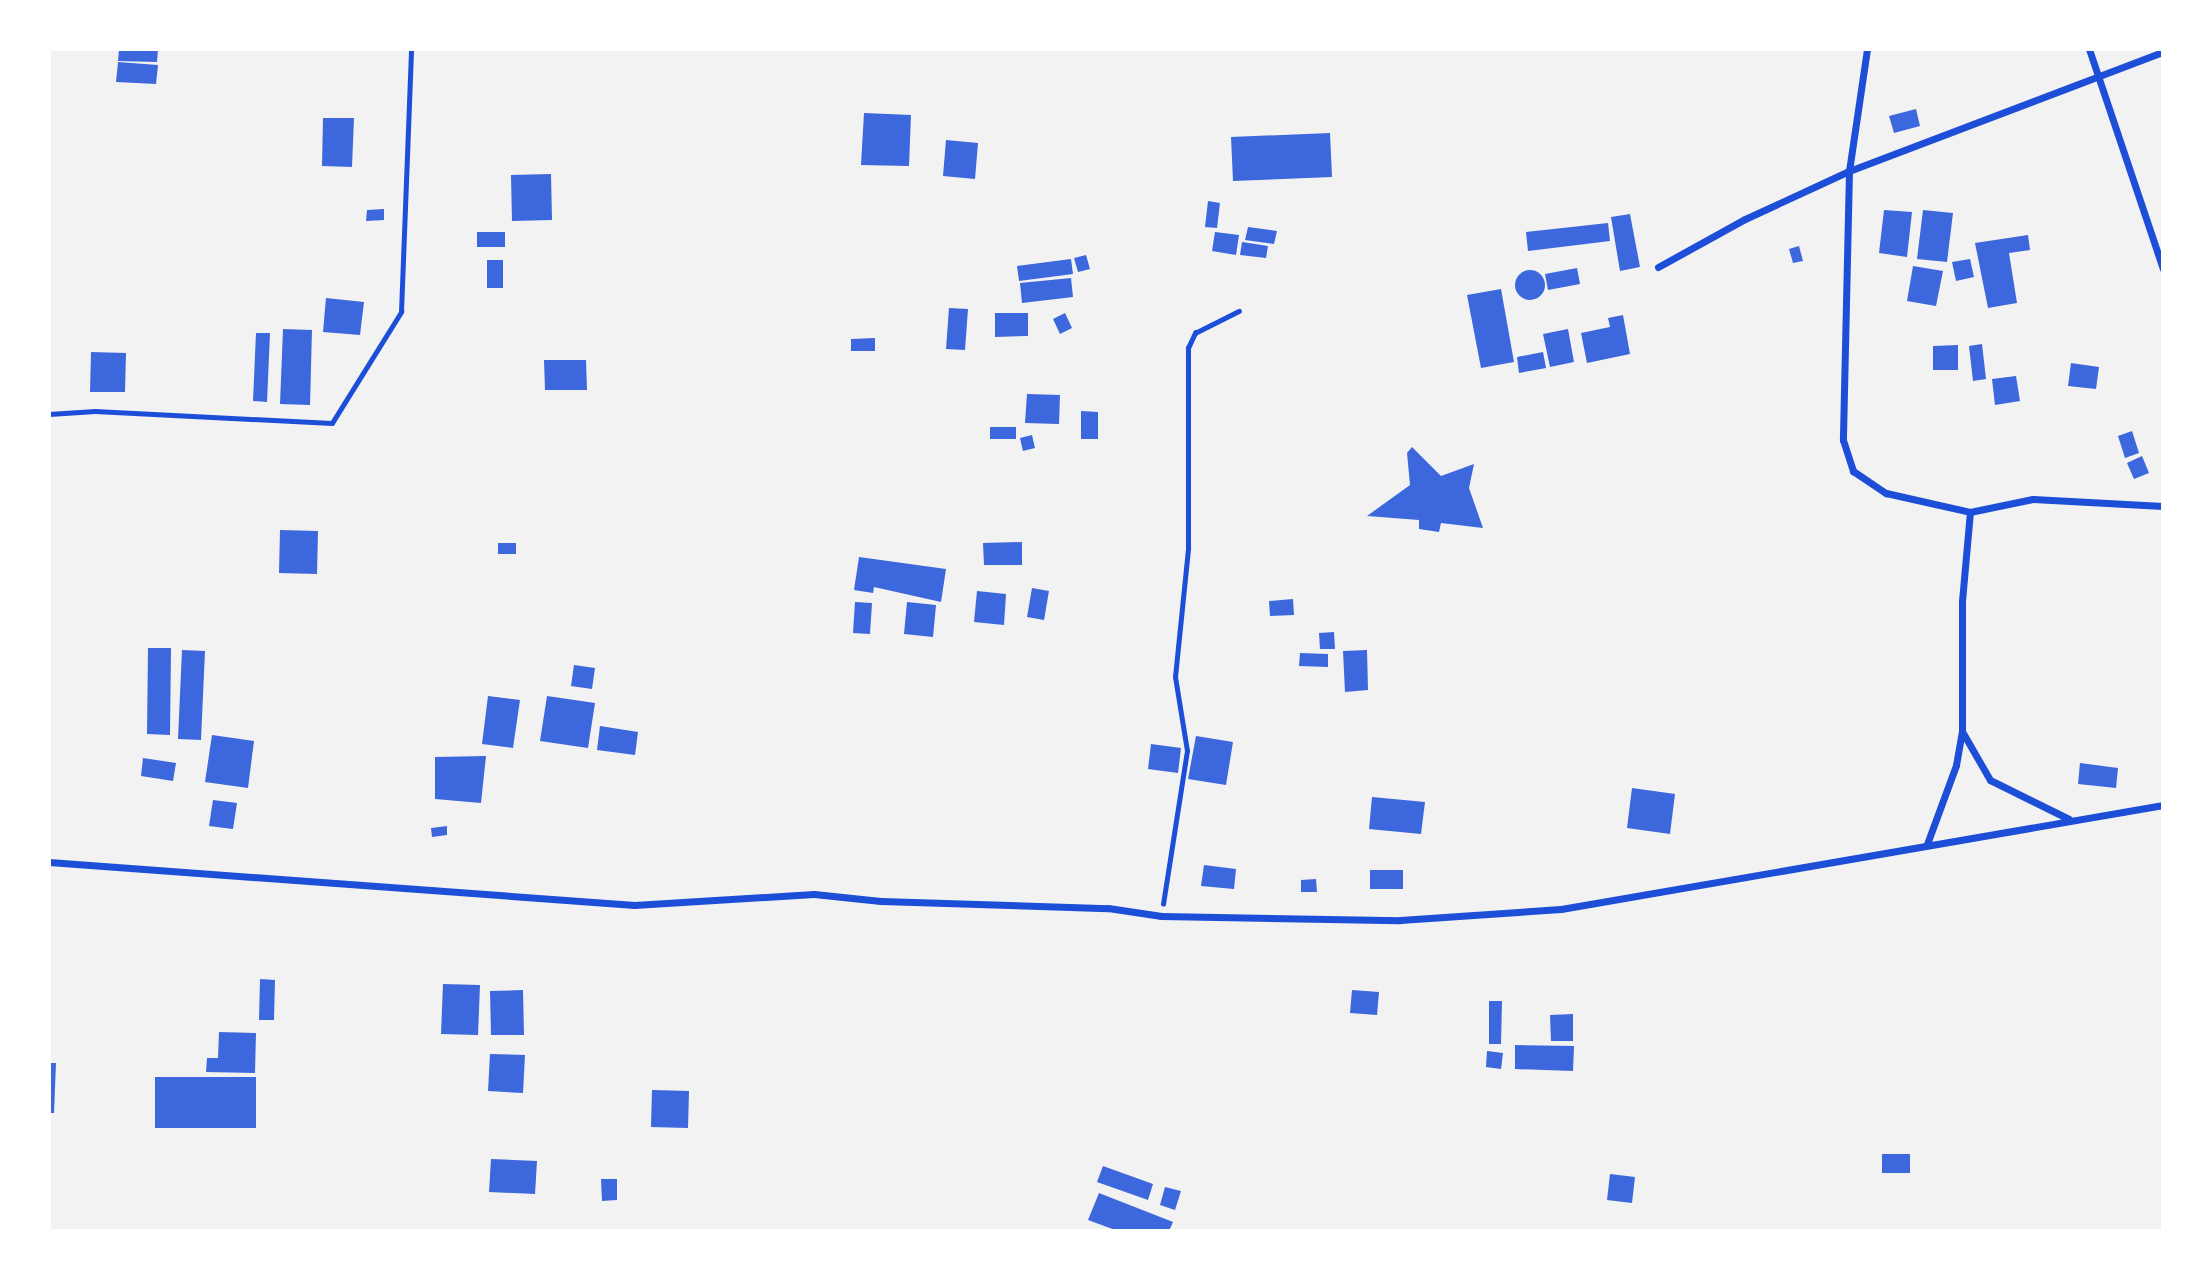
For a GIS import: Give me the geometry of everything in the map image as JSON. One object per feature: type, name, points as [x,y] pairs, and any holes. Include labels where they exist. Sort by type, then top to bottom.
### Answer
[{"type":"street","points":[[1867,49],[1849,171],[1846,455],[1853,471],[1886,493],[1970,512],[2033,499],[2163,506]]},
{"type":"street","points":[[2089,49],[2163,269]]},
{"type":"street","points":[[1658,267],[1745,219],[1849,171],[2163,52]]},
{"type":"street","points":[[1927,844],[1956,765],[1962,733],[1962,601],[1970,512]]},
{"type":"street","points":[[1962,733],[1990,780],[2070,820]]},
{"type":"street","points":[[49,862],[634,905],[814,894],[895,902],[1108,908],[1161,916],[1400,920],[1561,909],[2163,805]]},
{"type":"path","points":[[49,414],[95,411],[332,423],[401,312],[411,49]]},
{"type":"path","points":[[1161,916],[1187,751],[1175,677],[1188,548],[1188,348],[1195,332],[1239,311]]},
{"type":"building","points":[[119,49],[158,49],[157,62],[118,61]]},
{"type":"building","points":[[118,62],[158,65],[156,84],[116,82]]},
{"type":"building","points":[[1916,109],[1920,126],[1894,133],[1889,116]]},
{"type":"building","points":[[864,113],[911,115],[909,166],[861,165]]},
{"type":"building","points":[[323,118],[354,118],[352,167],[322,166]]},
{"type":"building","points":[[1330,133],[1332,177],[1233,181],[1231,137]]},
{"type":"building","points":[[946,140],[978,143],[975,179],[943,176]]},
{"type":"building","points":[[551,174],[552,220],[512,221],[511,175]]},
{"type":"building","points":[[1208,201],[1220,203],[1217,228],[1205,227]]},
{"type":"building","points":[[384,209],[384,220],[366,221],[367,210]]},
{"type":"building","points":[[1884,210],[1912,212],[1907,257],[1879,253]]},
{"type":"building","points":[[1923,210],[1953,213],[1947,262],[1917,259]]},
{"type":"building","points":[[1630,214],[1640,267],[1620,271],[1611,217]]},
{"type":"building","points":[[1608,223],[1610,241],[1528,251],[1526,232]]},
{"type":"building","points":[[1248,227],[1277,231],[1274,244],[1245,240]]},
{"type":"building","points":[[477,232],[505,232],[505,247],[477,247]]},
{"type":"building","points":[[1215,232],[1239,235],[1236,255],[1212,251]]},
{"type":"building","points":[[2028,235],[2030,250],[2009,253],[2017,303],[1988,308],[1975,243]]},
{"type":"building","points":[[1242,242],[1268,246],[1266,258],[1240,255]]},
{"type":"building","points":[[1799,246],[1803,261],[1793,263],[1789,249]]},
{"type":"building","points":[[1086,255],[1090,269],[1078,272],[1074,258]]},
{"type":"building","points":[[1071,259],[1073,274],[1019,281],[1017,266]]},
{"type":"building","points":[[1970,259],[1974,277],[1956,281],[1952,262]]},
{"type":"building","points":[[487,260],[503,260],[503,288],[487,288]]},
{"type":"building","points":[[1913,266],[1943,271],[1936,306],[1907,301]]},
{"type":"building","points":[[1577,268],[1580,284],[1548,290],[1545,274]]},
{"type":"building","points":[[1530,270],[1536,271],[1544,279],[1544,291],[1536,299],[1530,300],[1524,299],[1516,291],[1515,285],[1516,279],[1524,271]]},
{"type":"building","points":[[1071,278],[1073,297],[1022,303],[1020,283]]},
{"type":"building","points":[[1501,289],[1514,362],[1481,368],[1467,295]]},
{"type":"building","points":[[326,298],[364,302],[360,335],[323,332]]},
{"type":"building","points":[[949,308],[968,309],[965,350],[946,349]]},
{"type":"building","points":[[995,313],[1028,313],[1028,336],[995,337]]},
{"type":"building","points":[[1065,313],[1072,328],[1060,334],[1053,319]]},
{"type":"building","points":[[1623,315],[1630,354],[1587,363],[1581,333],[1610,327],[1608,318]]},
{"type":"building","points":[[283,329],[312,330],[310,405],[280,404]]},
{"type":"building","points":[[1568,329],[1574,362],[1550,367],[1543,334]]},
{"type":"building","points":[[256,333],[270,333],[267,402],[253,401]]},
{"type":"building","points":[[875,338],[875,351],[851,351],[851,339]]},
{"type":"building","points":[[1982,344],[1986,379],[1973,381],[1969,346]]},
{"type":"building","points":[[1958,345],[1958,370],[1933,370],[1933,346]]},
{"type":"building","points":[[91,352],[126,353],[125,392],[90,392]]},
{"type":"building","points":[[1543,352],[1546,368],[1519,373],[1517,357]]},
{"type":"building","points":[[544,360],[586,360],[587,390],[545,390]]},
{"type":"building","points":[[2071,363],[2099,367],[2096,389],[2068,386]]},
{"type":"building","points":[[2016,376],[2020,401],[1995,405],[1992,379]]},
{"type":"building","points":[[1027,394],[1060,395],[1059,424],[1025,423]]},
{"type":"building","points":[[1081,411],[1098,412],[1098,439],[1081,439]]},
{"type":"building","points":[[990,427],[1016,427],[1016,439],[990,439]]},
{"type":"building","points":[[2132,431],[2139,453],[2125,458],[2118,436]]},
{"type":"building","points":[[1032,435],[1035,448],[1023,451],[1020,438]]},
{"type":"building","points":[[1412,447],[1441,476],[1474,464],[1469,488],[1483,528],[1441,523],[1439,532],[1419,529],[1419,520],[1367,516],[1410,485],[1407,453]]},
{"type":"building","points":[[2142,456],[2149,473],[2134,479],[2127,463]]},
{"type":"building","points":[[280,530],[318,531],[317,574],[279,573]]},
{"type":"building","points":[[1022,542],[1022,565],[984,565],[983,543]]},
{"type":"building","points":[[498,543],[516,543],[516,554],[498,554]]},
{"type":"building","points":[[859,557],[946,569],[941,602],[874,587],[873,593],[854,590]]},
{"type":"building","points":[[1032,588],[1049,591],[1044,620],[1027,617]]},
{"type":"building","points":[[977,591],[1006,594],[1004,625],[974,622]]},
{"type":"building","points":[[1293,599],[1294,615],[1270,616],[1269,601]]},
{"type":"building","points":[[855,602],[872,603],[870,634],[853,633]]},
{"type":"building","points":[[907,602],[936,605],[933,637],[904,634]]},
{"type":"building","points":[[1334,632],[1335,649],[1320,649],[1319,633]]},
{"type":"building","points":[[148,648],[171,648],[170,735],[147,734]]},
{"type":"building","points":[[182,650],[205,651],[201,740],[178,739]]},
{"type":"building","points":[[1367,650],[1368,690],[1345,692],[1343,651]]},
{"type":"building","points":[[1300,653],[1328,654],[1328,667],[1299,666]]},
{"type":"building","points":[[574,665],[595,668],[592,689],[571,686]]},
{"type":"building","points":[[488,696],[520,700],[513,748],[482,744]]},
{"type":"building","points":[[547,696],[595,703],[588,748],[540,741]]},
{"type":"building","points":[[600,726],[638,732],[635,755],[597,750]]},
{"type":"building","points":[[212,735],[254,741],[248,788],[205,782]]},
{"type":"building","points":[[1196,736],[1233,742],[1226,785],[1188,779]]},
{"type":"building","points":[[1151,744],[1181,748],[1178,773],[1148,769]]},
{"type":"building","points":[[486,756],[481,803],[435,799],[435,757]]},
{"type":"building","points":[[143,758],[176,763],[173,781],[141,776]]},
{"type":"building","points":[[2080,763],[2118,768],[2116,788],[2078,784]]},
{"type":"building","points":[[1632,788],[1675,794],[1670,834],[1627,828]]},
{"type":"building","points":[[1372,797],[1425,802],[1421,834],[1369,829]]},
{"type":"building","points":[[213,800],[237,803],[233,829],[209,826]]},
{"type":"building","points":[[447,826],[447,835],[432,837],[431,828]]},
{"type":"building","points":[[1204,865],[1236,869],[1234,889],[1201,886]]},
{"type":"building","points":[[1370,870],[1403,870],[1403,889],[1370,889]]},
{"type":"building","points":[[1316,879],[1317,892],[1301,892],[1301,880]]},
{"type":"building","points":[[260,979],[275,980],[274,1020],[259,1020]]},
{"type":"building","points":[[443,984],[480,985],[478,1035],[441,1034]]},
{"type":"building","points":[[523,990],[524,1035],[491,1035],[490,991]]},
{"type":"building","points":[[1352,990],[1379,992],[1377,1015],[1350,1013]]},
{"type":"building","points":[[1489,1001],[1502,1001],[1501,1044],[1489,1044]]},
{"type":"building","points":[[1573,1014],[1573,1041],[1551,1041],[1550,1015]]},
{"type":"building","points":[[219,1032],[256,1033],[255,1073],[206,1072],[207,1058],[218,1058]]},
{"type":"building","points":[[1515,1045],[1574,1046],[1573,1071],[1515,1069]]},
{"type":"building","points":[[1487,1051],[1503,1053],[1501,1069],[1486,1067]]},
{"type":"building","points":[[490,1054],[525,1055],[523,1093],[488,1091]]},
{"type":"building","points":[[49,1063],[56,1063],[54,1113],[49,1113]]},
{"type":"building","points":[[155,1077],[256,1077],[256,1128],[155,1128]]},
{"type":"building","points":[[652,1090],[689,1091],[688,1128],[651,1127]]},
{"type":"building","points":[[1882,1154],[1910,1154],[1910,1173],[1882,1173]]},
{"type":"building","points":[[491,1159],[537,1161],[535,1194],[489,1192]]},
{"type":"building","points":[[1103,1166],[1153,1184],[1148,1200],[1097,1182]]},
{"type":"building","points":[[1610,1174],[1635,1177],[1632,1203],[1607,1200]]},
{"type":"building","points":[[601,1179],[617,1179],[617,1200],[602,1201]]},
{"type":"building","points":[[1165,1187],[1181,1191],[1175,1210],[1160,1205]]},
{"type":"building","points":[[1099,1193],[1173,1222],[1169,1231],[1118,1231],[1088,1220]]}]
